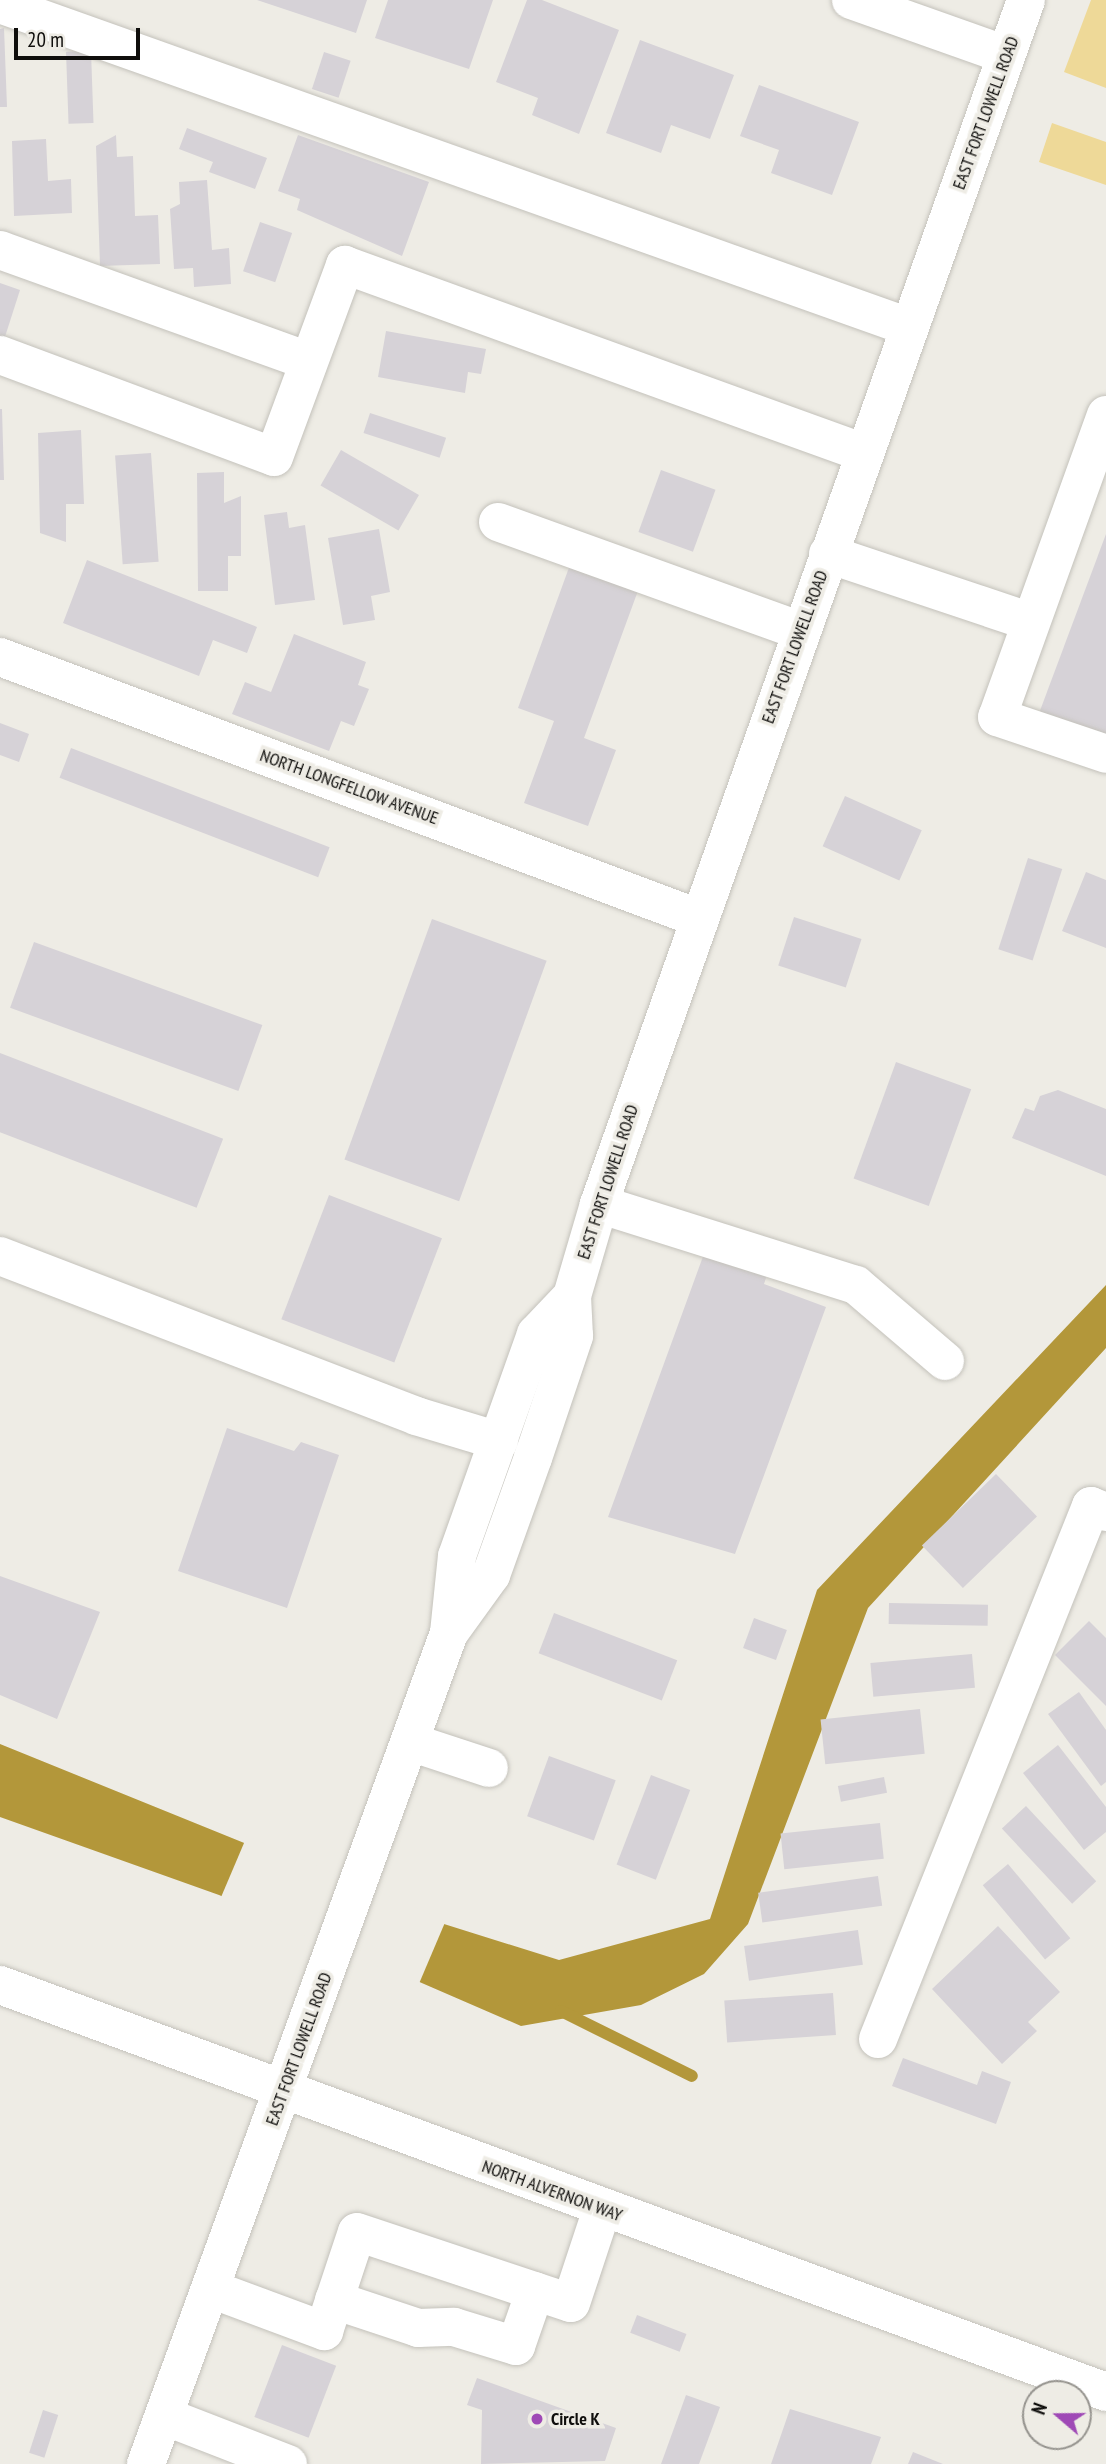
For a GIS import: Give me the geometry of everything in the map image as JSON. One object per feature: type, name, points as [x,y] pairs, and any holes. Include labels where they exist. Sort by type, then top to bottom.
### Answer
[{"type":"main road","points":[[851,0],[1006,55]]},
{"type":"main road","name":"EAST FORT LOWELL ROAD","points":[[449,1633],[491,1575],[574,1336],[572,1296],[599,1205],[698,918],[1026,0]]},
{"type":"main road","points":[[0,4],[909,327]]},
{"type":"main road","points":[[0,250],[310,361]]},
{"type":"main road","points":[[0,355],[274,457],[345,265],[864,453]]},
{"type":"main road","points":[[1106,415],[1028,621],[997,717],[1106,754]]},
{"type":"main road","points":[[498,522],[800,631]]},
{"type":"main road","points":[[828,554],[1028,621]]},
{"type":"main road","name":"NORTH LONGFELLOW AVENUE","points":[[0,657],[698,918]]},
{"type":"main road","points":[[599,1205],[856,1285],[945,1361]]},
{"type":"main road","points":[[0,1256],[416,1416],[499,1441]]},
{"type":"main road","name":"EAST FORT LOWELL ROAD","points":[[146,2464],[284,2094],[449,1633],[457,1556],[536,1334],[572,1296]]},
{"type":"main road","points":[[878,2039],[1098,1509]]},
{"type":"main road","points":[[410,1742],[489,1768]]},
{"type":"main road","name":"NORTH ALVERNON WAY","points":[[0,1985],[284,2094],[1106,2392]]},
{"type":"main road","points":[[211,2289],[324,2331],[357,2232],[571,2303],[602,2209]]},
{"type":"main road","points":[[334,2300],[418,2328],[454,2327],[516,2346],[535,2291]]},
{"type":"main road","points":[[164,2416],[288,2464]]},
{"type":"shaded area","points":[[1091,0],[1106,0],[1106,88],[1064,72]]},
{"type":"shaded area","points":[[1052,123],[1106,142],[1106,185],[1039,162]]},
{"type":"shaded area","points":[[1106,1285],[1106,1348],[868,1608],[748,1924],[704,1974],[641,2005],[521,2026],[219,1895],[0,1817],[0,1744],[444,1924],[559,1960],[710,1919],[817,1590]]},
{"type":"pier","points":[[247,1836],[446,1920],[419,1984],[220,1900]]},
{"type":"building","points":[[257,0],[367,0],[356,33]]},
{"type":"building","points":[[388,0],[493,0],[469,69],[375,38]]},
{"type":"building","points":[[527,0],[542,0],[619,30],[579,134],[532,115],[538,98],[496,82]]},
{"type":"building","points":[[4,28],[7,107],[0,107],[0,29]]},
{"type":"building","points":[[640,40],[734,75],[710,139],[671,125],[661,153],[606,133]]},
{"type":"building","points":[[91,51],[94,123],[69,124],[66,52]]},
{"type":"building","points":[[324,52],[351,61],[339,98],[312,89]]},
{"type":"building","points":[[759,85],[859,122],[832,195],[771,173],[779,150],[740,136]]},
{"type":"building","points":[[187,128],[267,158],[255,189],[209,172],[213,162],[179,149]]},
{"type":"building","points":[[116,135],[117,157],[133,156],[135,216],[158,215],[160,264],[100,266],[96,146]]},
{"type":"building","points":[[298,135],[429,182],[402,256],[297,210],[300,199],[278,191]]},
{"type":"building","points":[[46,139],[48,181],[71,179],[72,213],[14,216],[12,141]]},
{"type":"building","points":[[207,180],[212,250],[229,248],[231,284],[194,287],[193,268],[174,269],[170,209],[180,204],[179,182]]},
{"type":"building","points":[[260,222],[292,233],[275,282],[243,271]]},
{"type":"building","points":[[0,283],[20,290],[3,343],[0,342]]},
{"type":"building","points":[[386,331],[486,349],[481,374],[468,372],[465,393],[378,377]]},
{"type":"building","points":[[2,409],[4,480],[0,480]]},
{"type":"building","points":[[370,413],[446,438],[440,458],[364,433]]},
{"type":"building","points":[[81,430],[84,504],[66,504],[66,542],[40,533],[38,433]]},
{"type":"building","points":[[341,450],[419,495],[398,531],[320,486]]},
{"type":"building","points":[[151,453],[159,562],[123,564],[115,456]]},
{"type":"building","points":[[661,470],[716,490],[693,552],[638,532]]},
{"type":"building","points":[[224,472],[224,503],[241,496],[241,556],[228,556],[228,591],[198,591],[197,473]]},
{"type":"building","points":[[287,512],[289,528],[305,525],[315,600],[275,605],[264,515]]},
{"type":"building","points":[[379,529],[390,592],[371,596],[375,620],[343,625],[328,538]]},
{"type":"building","points":[[1106,534],[1106,742],[1038,716]]},
{"type":"building","points":[[87,560],[257,627],[247,653],[213,640],[199,676],[63,623]]},
{"type":"building","points":[[571,562],[639,588],[584,738],[616,750],[588,826],[524,803],[554,721],[518,708]]},
{"type":"building","points":[[294,634],[366,662],[358,685],[369,689],[354,726],[341,721],[329,751],[232,714],[245,682],[271,692]]},
{"type":"building","points":[[0,723],[29,734],[19,762],[0,755]]},
{"type":"building","points":[[71,748],[330,847],[318,877],[60,778]]},
{"type":"building","points":[[845,796],[922,830],[899,880],[823,846]]},
{"type":"building","points":[[1028,858],[1062,869],[1033,960],[998,949]]},
{"type":"building","points":[[1086,872],[1106,880],[1106,948],[1062,931]]},
{"type":"building","points":[[794,917],[862,939],[846,987],[778,966]]},
{"type":"building","points":[[432,919],[547,961],[459,1201],[344,1160]]},
{"type":"building","points":[[34,942],[262,1025],[238,1091],[10,1008]]},
{"type":"building","points":[[0,1053],[223,1139],[197,1208],[0,1132]]},
{"type":"building","points":[[896,1062],[971,1089],[929,1206],[854,1179]]},
{"type":"building","points":[[1058,1090],[1106,1109],[1106,1176],[1012,1138],[1025,1108],[1034,1111],[1040,1096]]},
{"type":"building","points":[[329,1195],[442,1238],[394,1363],[281,1319]]},
{"type":"building","points":[[705,1251],[767,1275],[764,1284],[826,1307],[735,1554],[608,1517]]},
{"type":"building","points":[[227,1428],[294,1451],[301,1442],[339,1455],[287,1608],[178,1571]]},
{"type":"building","points":[[996,1474],[1037,1516],[963,1588],[922,1546]]},
{"type":"building","points":[[0,1576],[100,1612],[57,1719],[0,1695]]},
{"type":"building","points":[[889,1603],[988,1605],[988,1626],[889,1624]]},
{"type":"building","points":[[554,1613],[677,1660],[662,1700],[539,1653]]},
{"type":"building","points":[[754,1618],[787,1630],[776,1660],[743,1648]]},
{"type":"building","points":[[1089,1621],[1106,1638],[1106,1706],[1055,1655]]},
{"type":"building","points":[[972,1654],[975,1688],[873,1697],[870,1663]]},
{"type":"building","points":[[1079,1692],[1106,1730],[1106,1782],[1101,1786],[1048,1714]]},
{"type":"building","points":[[920,1709],[925,1754],[825,1764],[821,1719]]},
{"type":"building","points":[[1058,1745],[1106,1807],[1106,1832],[1084,1850],[1023,1773]]},
{"type":"building","points":[[549,1756],[616,1780],[594,1840],[527,1816]]},
{"type":"building","points":[[651,1775],[690,1790],[656,1880],[617,1865]]},
{"type":"building","points":[[884,1777],[887,1793],[841,1802],[838,1786]]},
{"type":"building","points":[[1026,1806],[1096,1881],[1072,1904],[1002,1829]]},
{"type":"building","points":[[880,1823],[884,1859],[784,1869],[781,1833]]},
{"type":"building","points":[[1008,1864],[1070,1938],[1045,1960],[983,1885]]},
{"type":"building","points":[[878,1876],[882,1906],[762,1923],[758,1893]]},
{"type":"building","points":[[998,1926],[1060,1992],[1028,2022],[1037,2031],[1002,2064],[932,1989]]},
{"type":"building","points":[[858,1930],[863,1965],[749,1981],[744,1946]]},
{"type":"building","points":[[833,1993],[836,2035],[727,2043],[724,2001]]},
{"type":"building","points":[[903,2058],[977,2085],[982,2071],[1011,2082],[996,2124],[892,2086]]},
{"type":"building","points":[[637,2315],[686,2334],[680,2352],[630,2333]]},
{"type":"building","points":[[282,2345],[336,2366],[309,2438],[254,2417]]},
{"type":"building","name":"Circle K","points":[[477,2378],[616,2428],[605,2461],[481,2464],[482,2410],[467,2405]]},
{"type":"building","points":[[686,2395],[720,2407],[699,2464],[661,2464]]},
{"type":"building","points":[[790,2409],[881,2437],[871,2464],[771,2464]]},
{"type":"building","points":[[43,2410],[58,2415],[44,2458],[29,2453]]},
{"type":"building","points":[[913,2452],[943,2464],[908,2464]]},
{"type":"waterway","points":[[561,2011],[692,2076]]},
{"type":"place","name":"Circle K","points":[[537,2419]]}]
